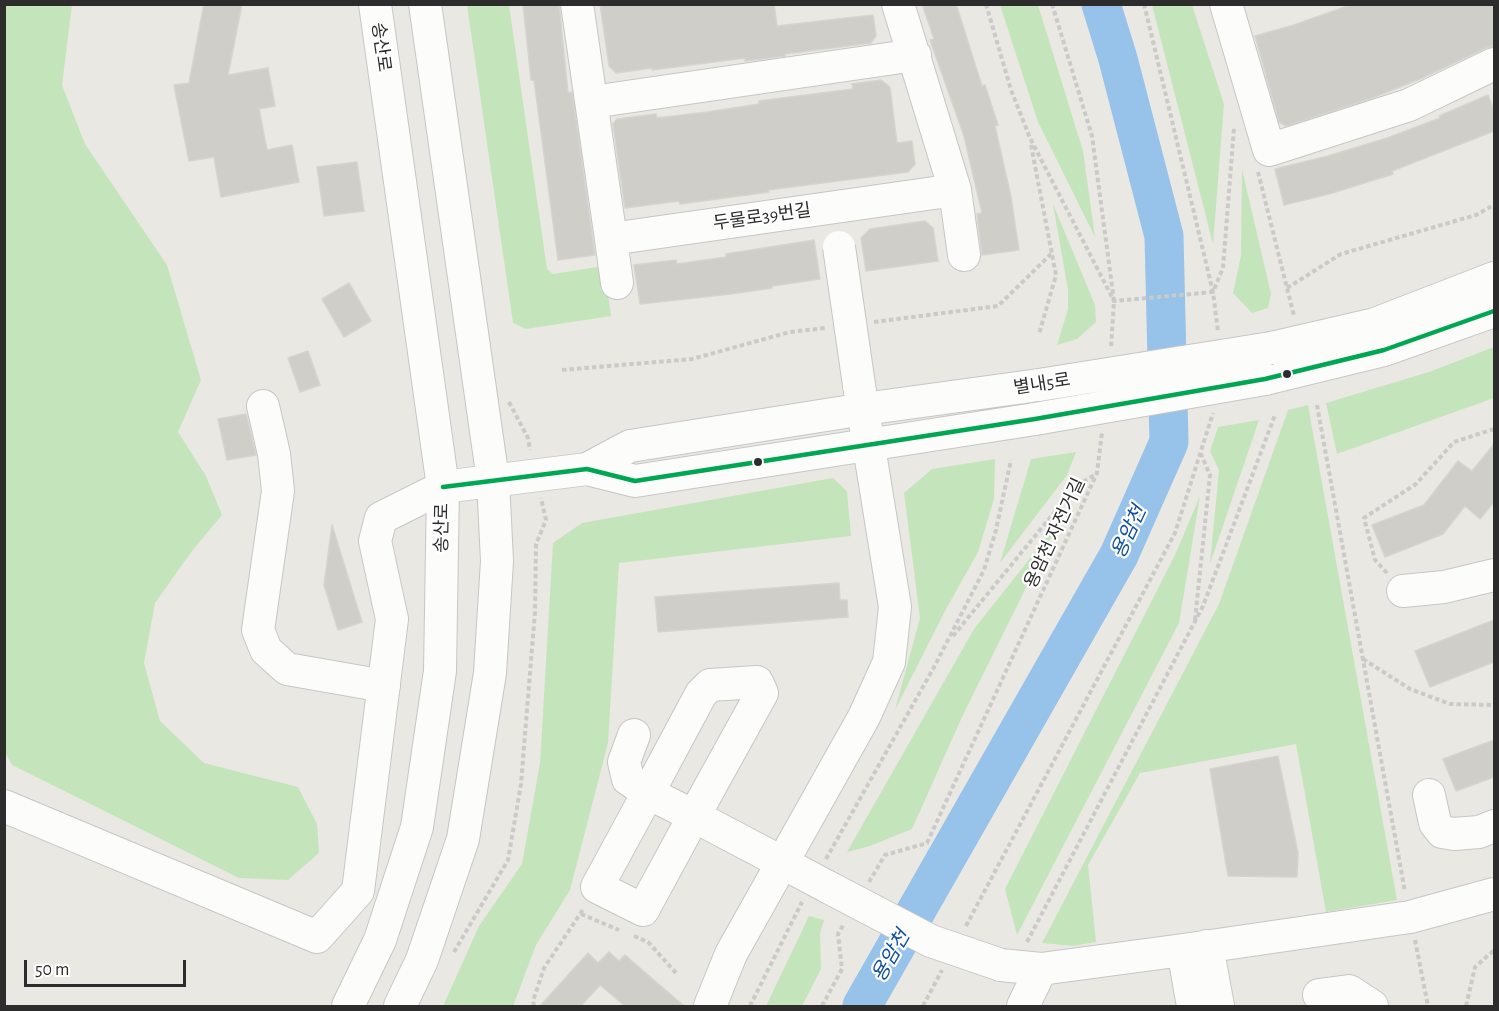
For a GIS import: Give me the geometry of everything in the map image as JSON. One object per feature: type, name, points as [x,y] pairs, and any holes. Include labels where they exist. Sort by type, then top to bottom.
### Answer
[{"type":"street","name":"송산로","points":[[348,1006],[380,940],[417,827],[440,671],[443,487],[375,4]]},
{"type":"street","points":[[400,1006],[422,960],[463,839],[490,673],[496,561],[494,480],[425,4]]},
{"type":"street","points":[[577,4],[617,283]]},
{"type":"street","points":[[898,4],[955,190],[964,255]]},
{"type":"street","points":[[1234,6],[1269,150],[1409,105],[1494,64]]},
{"type":"street","points":[[592,102],[915,55]]},
{"type":"street","name":"두물로39번길","points":[[611,239],[955,190]]},
{"type":"street","points":[[710,1006],[731,954],[864,717],[889,662],[895,607],[833,206]]},
{"type":"street","name":"별내5로","points":[[587,469],[630,446],[861,397],[1039,385],[1271,348],[1375,324],[1494,278]]},
{"type":"street","name":"별내5로","points":[[4,806],[317,937],[358,891],[392,620],[375,541],[381,518],[443,487],[587,469],[635,481],[1035,419],[1265,379],[1384,350],[1494,311]]},
{"type":"street","points":[[263,406],[274,454],[278,492],[258,630],[266,650],[287,669],[384,686]]},
{"type":"street","points":[[1403,591],[1444,587],[1494,575]]},
{"type":"street","points":[[757,682],[762,693],[694,816],[643,910],[597,887],[701,694],[710,685],[757,682]]},
{"type":"street","points":[[634,735],[624,762],[628,779],[648,793],[931,941],[1022,960],[1195,948],[1410,917],[1494,894]]},
{"type":"street","points":[[1429,795],[1435,823],[1443,832],[1462,834],[1479,832],[1494,826]]},
{"type":"street","points":[[1193,1006],[1195,948]]},
{"type":"street","points":[[1195,948],[1218,1006]]},
{"type":"street","points":[[1022,960],[1023,1006]]},
{"type":"street","points":[[1319,995],[1349,991],[1372,1006]]},
{"type":"path","points":[[986,4],[1011,90],[1030,138],[1114,301]]},
{"type":"path","points":[[1052,4],[1092,136],[1114,301],[1111,349]]},
{"type":"path","points":[[1144,4],[1214,292],[1218,336]]},
{"type":"path","points":[[1214,292],[1223,268],[1234,126]]},
{"type":"path","points":[[1030,138],[1056,275],[1039,334]]},
{"type":"path","points":[[1257,168],[1294,316]]},
{"type":"path","points":[[1287,288],[1341,254],[1476,215],[1494,205]]},
{"type":"path","points":[[871,322],[998,306],[1052,254]]},
{"type":"path","points":[[1114,301],[1214,292]]},
{"type":"path","points":[[562,370],[693,359],[790,332],[836,326]]},
{"type":"path","points":[[1317,405],[1428,1006]]},
{"type":"path","points":[[962,933],[1175,532],[1214,411]]},
{"type":"path","points":[[1022,960],[1203,606],[1275,415]]},
{"type":"path","name":"용암천 자전거길","points":[[867,885],[885,855],[927,843],[1097,474],[1102,428]]},
{"type":"path","points":[[1403,591],[1375,560],[1364,518],[1416,484],[1455,442],[1494,429]]},
{"type":"path","points":[[1194,624],[1210,475],[1201,453]]},
{"type":"path","points":[[750,1006],[821,883],[860,800],[984,570],[996,530],[1011,460]]},
{"type":"path","points":[[946,644],[1076,486],[1097,474]]},
{"type":"path","points":[[1362,658],[1410,689],[1450,704],[1494,705]]},
{"type":"path","points":[[534,1006],[533,1001],[544,968],[597,887]]},
{"type":"path","points":[[581,914],[648,942],[676,973]]},
{"type":"path","points":[[822,1006],[842,969],[838,934],[849,915]]},
{"type":"path","points":[[1466,1006],[1475,967],[1494,950]]},
{"type":"path","points":[[923,1006],[945,964]]},
{"type":"green space","points":[[5,4],[72,5],[62,85],[85,144],[167,265],[201,380],[178,432],[206,476],[222,515],[192,551],[155,603],[144,663],[160,721],[204,763],[298,787],[317,824],[319,853],[288,880],[239,878],[12,765],[5,752]]},
{"type":"green space","points":[[467,5],[509,5],[547,269],[553,274],[604,266],[611,316],[526,329],[513,323]]},
{"type":"green space","points":[[1000,5],[1038,5],[1083,151],[1095,237],[1038,122]]},
{"type":"green space","points":[[1152,5],[1192,5],[1224,104],[1213,244]]},
{"type":"green space","points":[[1242,169],[1271,294],[1268,308],[1252,313],[1233,293],[1241,256]]},
{"type":"green space","points":[[1053,204],[1095,305],[1096,322],[1077,339],[1057,345],[1068,309],[1068,290]]},
{"type":"green space","points":[[1494,347],[1494,398],[1337,454],[1326,403],[1429,372]]},
{"type":"green space","points":[[1308,405],[1397,900],[1326,912],[1296,744],[1140,773],[1088,865],[1096,942],[1073,946],[1042,943],[1219,604],[1288,410]]},
{"type":"green space","points":[[1259,420],[1210,564],[1219,470],[1210,451],[1218,427]]},
{"type":"green space","points":[[1076,452],[1067,475],[1000,563],[1031,459]]},
{"type":"green space","points":[[995,459],[994,499],[978,552],[895,710],[920,618],[904,493],[932,469]]},
{"type":"green space","points":[[833,478],[847,491],[851,536],[619,563],[608,743],[570,890],[536,945],[513,1006],[443,1006],[479,926],[522,864],[540,763],[553,543],[582,523]]},
{"type":"green space","points":[[1200,496],[1179,623],[1017,935],[1005,889],[1175,555]]},
{"type":"green space","points":[[1058,523],[962,717],[912,829],[870,846],[847,852],[974,629]]},
{"type":"green space","points":[[809,916],[824,920],[820,934],[821,969],[802,1006],[766,1006]]},
{"type":"building","points":[[204,4],[242,4],[228,75],[268,68],[275,106],[259,109],[267,150],[292,145],[299,182],[221,197],[214,157],[189,161],[174,85],[189,83]]},
{"type":"building","points":[[523,4],[559,4],[568,93],[572,92],[595,255],[558,260],[534,80],[531,80]]},
{"type":"building","points":[[600,4],[774,4],[777,26],[873,15],[876,36],[871,43],[785,54],[785,56],[745,61],[745,58],[616,73],[609,66]]},
{"type":"building","points":[[922,4],[956,4],[982,86],[985,85],[998,125],[995,126],[1011,197],[1019,250],[982,255],[977,214],[982,213],[964,136],[930,40],[934,39]]},
{"type":"building","points":[[1353,4],[1494,4],[1494,46],[1372,98],[1286,126],[1279,122],[1255,36]]},
{"type":"building","points":[[881,80],[890,87],[897,143],[912,141],[915,164],[908,172],[680,204],[679,201],[625,208],[613,124],[617,119],[656,114],[657,118],[707,112],[759,104],[759,101],[853,89],[852,84]]},
{"type":"building","points":[[1488,95],[1494,110],[1494,131],[1392,171],[1393,174],[1284,205],[1275,169],[1387,138],[1440,118],[1439,116]]},
{"type":"building","points":[[357,162],[364,211],[324,216],[317,167]]},
{"type":"building","points":[[925,221],[933,228],[938,261],[866,271],[861,238],[870,229]]},
{"type":"building","points":[[814,240],[820,279],[731,294],[640,304],[634,265],[676,260],[677,264]]},
{"type":"building","points":[[349,283],[371,321],[344,337],[322,299]]},
{"type":"building","points":[[308,351],[320,385],[300,392],[288,358]]},
{"type":"building","points":[[246,414],[256,455],[227,460],[218,419]]},
{"type":"building","points":[[1494,444],[1494,502],[1480,519],[1465,506],[1443,534],[1385,557],[1372,525],[1424,505],[1458,461],[1472,471]]},
{"type":"building","points":[[332,525],[362,622],[338,630],[324,585]]},
{"type":"building","points":[[839,583],[840,600],[847,600],[848,617],[658,632],[655,597]]},
{"type":"building","points":[[1494,620],[1494,662],[1430,687],[1415,651]]},
{"type":"building","points":[[1494,740],[1494,777],[1456,791],[1443,759]]},
{"type":"building","points":[[1278,756],[1298,853],[1297,877],[1228,876],[1210,769]]},
{"type":"building","points":[[609,952],[619,961],[625,955],[684,1006],[625,1006],[600,985],[581,1006],[540,1006],[588,953],[598,963]]},
{"type":"waterway","name":"용암천","points":[[862,1006],[1119,555],[1169,442],[1164,236],[1118,59],[1101,4]]},
{"type":"transit line","points":[[443,487],[587,469],[635,481],[1035,419],[1265,379],[1384,350],[1494,311]]}]
